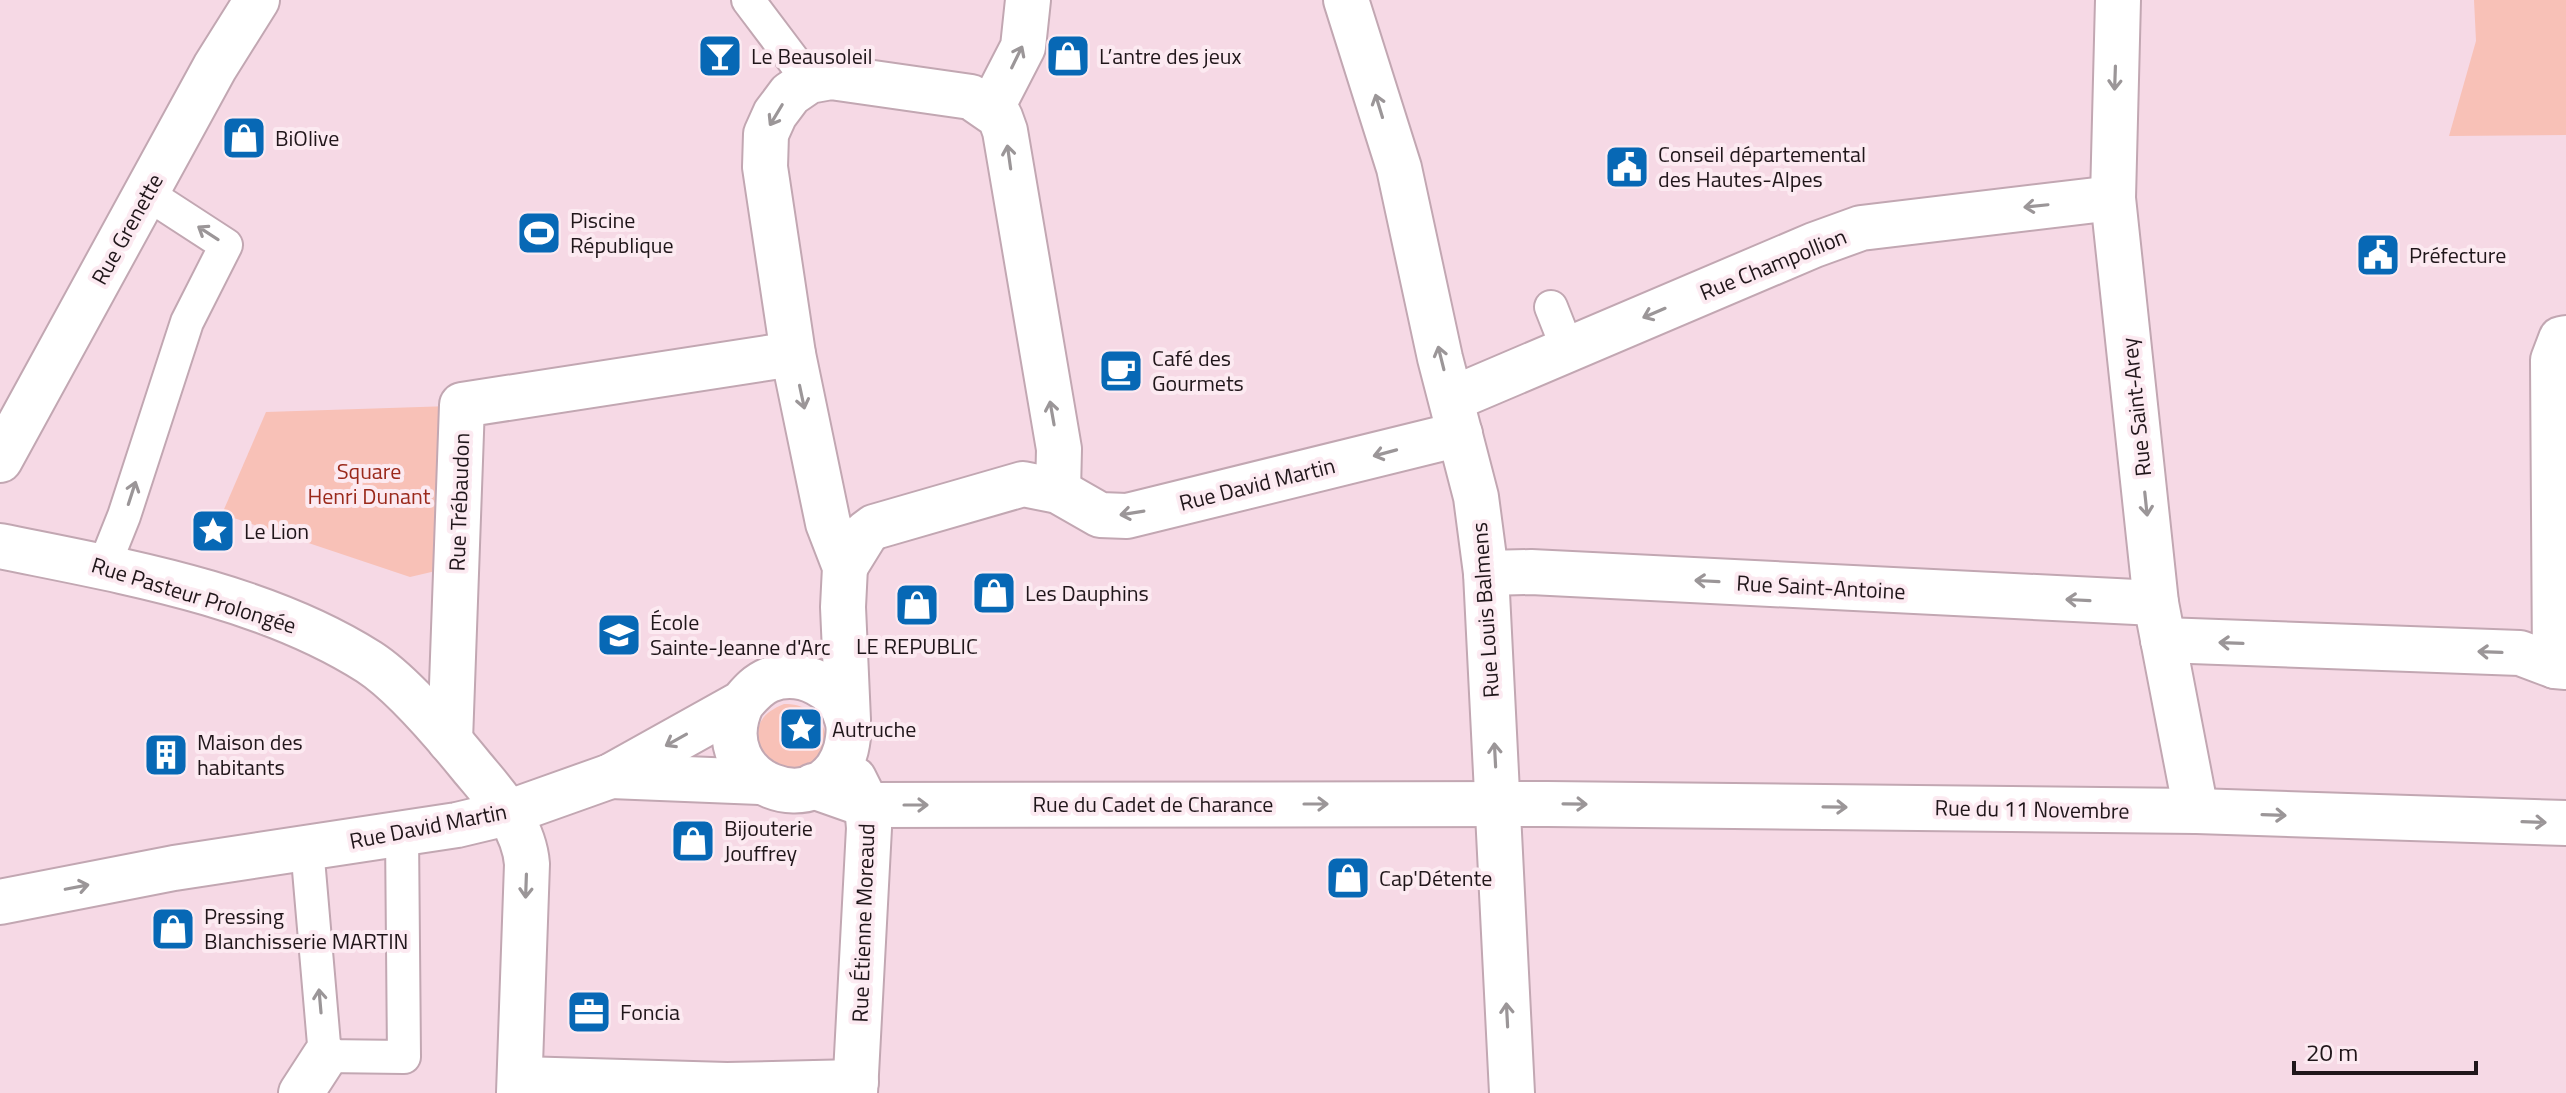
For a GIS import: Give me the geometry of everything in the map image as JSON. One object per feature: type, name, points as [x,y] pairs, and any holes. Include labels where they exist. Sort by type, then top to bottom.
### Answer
[{"type":"street","name":"Rue Grenette","points":[[0,460],[215,67],[257,0]]},
{"type":"street","points":[[991,109],[1023,47],[1028,0]]},
{"type":"street","name":"Rue Louis Balmens","points":[[1346,0],[1399,168],[1476,497],[1486,573],[1512,1093]]},
{"type":"street","name":"Rue Saint-Arey","points":[[2118,0],[2113,198],[2160,622],[2196,811]]},
{"type":"street","points":[[611,776],[760,782],[786,791],[800,791],[835,755],[844,587],[793,354],[765,167],[766,134],[775,114],[790,94],[809,81],[831,77],[960,94],[971,97],[1000,117],[1005,131],[1059,449],[1058,491]]},
{"type":"street","name":"Rue Champollion","points":[[1456,416],[1568,350],[1861,228],[2113,198]]},
{"type":"street","points":[[2560,666],[2553,360],[2561,339],[2566,338]]},
{"type":"street","name":"Rue Trébaudon","points":[[450,741],[462,405],[793,354]]},
{"type":"street","name":"Rue David Martin","points":[[0,902],[174,868],[457,825],[507,813],[611,776],[742,703],[753,690],[769,680],[786,676],[844,587],[866,533],[887,522],[1023,484],[1058,491],[1100,515],[1127,516],[1456,416]]},
{"type":"street","name":"Rue Pasteur Prolongée","points":[[0,546],[104,566],[231,601],[314,632],[371,664],[417,705],[507,813],[525,845],[527,864],[519,1086]]},
{"type":"street","name":"Rue Saint-Antoine","points":[[1486,573],[1531,572],[2520,653],[2560,666]]},
{"type":"street","name":"Rue Étienne Moreaud","points":[[786,676],[802,676],[818,682],[842,705],[835,755],[867,805],[869,828],[855,1088]]},
{"type":"street","points":[[742,703],[735,717],[735,746],[741,760],[760,782]]},
{"type":"street","name":"Rue du Cadet de Charance","points":[[867,805],[1497,804]]},
{"type":"street","name":"Rue du 11 Novembre","points":[[1497,804],[2196,811],[2566,823]]},
{"type":"street","points":[[301,1093],[325,1056]]},
{"type":"street","points":[[519,1086],[855,1088]]},
{"type":"lane","points":[[748,0],[809,81]]},
{"type":"lane","points":[[104,566],[124,516],[187,322],[226,245],[146,193]]},
{"type":"lane","points":[[1551,307],[1568,350]]},
{"type":"lane","points":[[307,847],[325,1056],[404,1057],[402,833]]},
{"type":"green space","points":[[2474,0],[2566,0],[2566,135],[2449,136],[2476,41]]},
{"type":"green space","name":"Square Henri Dunant","points":[[451,406],[440,570],[410,577],[222,514],[266,412]]},
{"type":"green space","points":[[784,704],[805,708],[814,714],[825,731],[822,751],[815,761],[791,772],[762,757],[758,739],[762,719]]},
{"type":"place","name":"Le Beausoleil","points":[[720,56]]},
{"type":"place","name":"L’antre des jeux","points":[[1068,56]]},
{"type":"place","name":"BiOlive","points":[[244,138]]},
{"type":"place","name":"Conseil départemental des Hautes-Alpes","points":[[1627,167]]},
{"type":"place","name":"Piscine République","points":[[539,233]]},
{"type":"place","name":"Préfecture","points":[[2378,255]]},
{"type":"place","name":"Café des Gourmets","points":[[1121,371]]},
{"type":"place","name":"Le Lion","points":[[213,531]]},
{"type":"place","name":"Les Dauphins","points":[[994,593]]},
{"type":"place","name":"LE REPUBLIC","points":[[917,605]]},
{"type":"place","name":"École Sainte-Jeanne d'Arc","points":[[619,635]]},
{"type":"place","name":"Autruche","points":[[801,729]]},
{"type":"place","name":"Maison des habitants","points":[[166,755]]},
{"type":"place","name":"Bijouterie Jouffrey","points":[[693,841]]},
{"type":"place","name":"Cap'Détente","points":[[1348,878]]},
{"type":"place","name":"Pressing Blanchisserie MARTIN","points":[[173,929]]},
{"type":"place","name":"Foncia","points":[[589,1012]]}]
